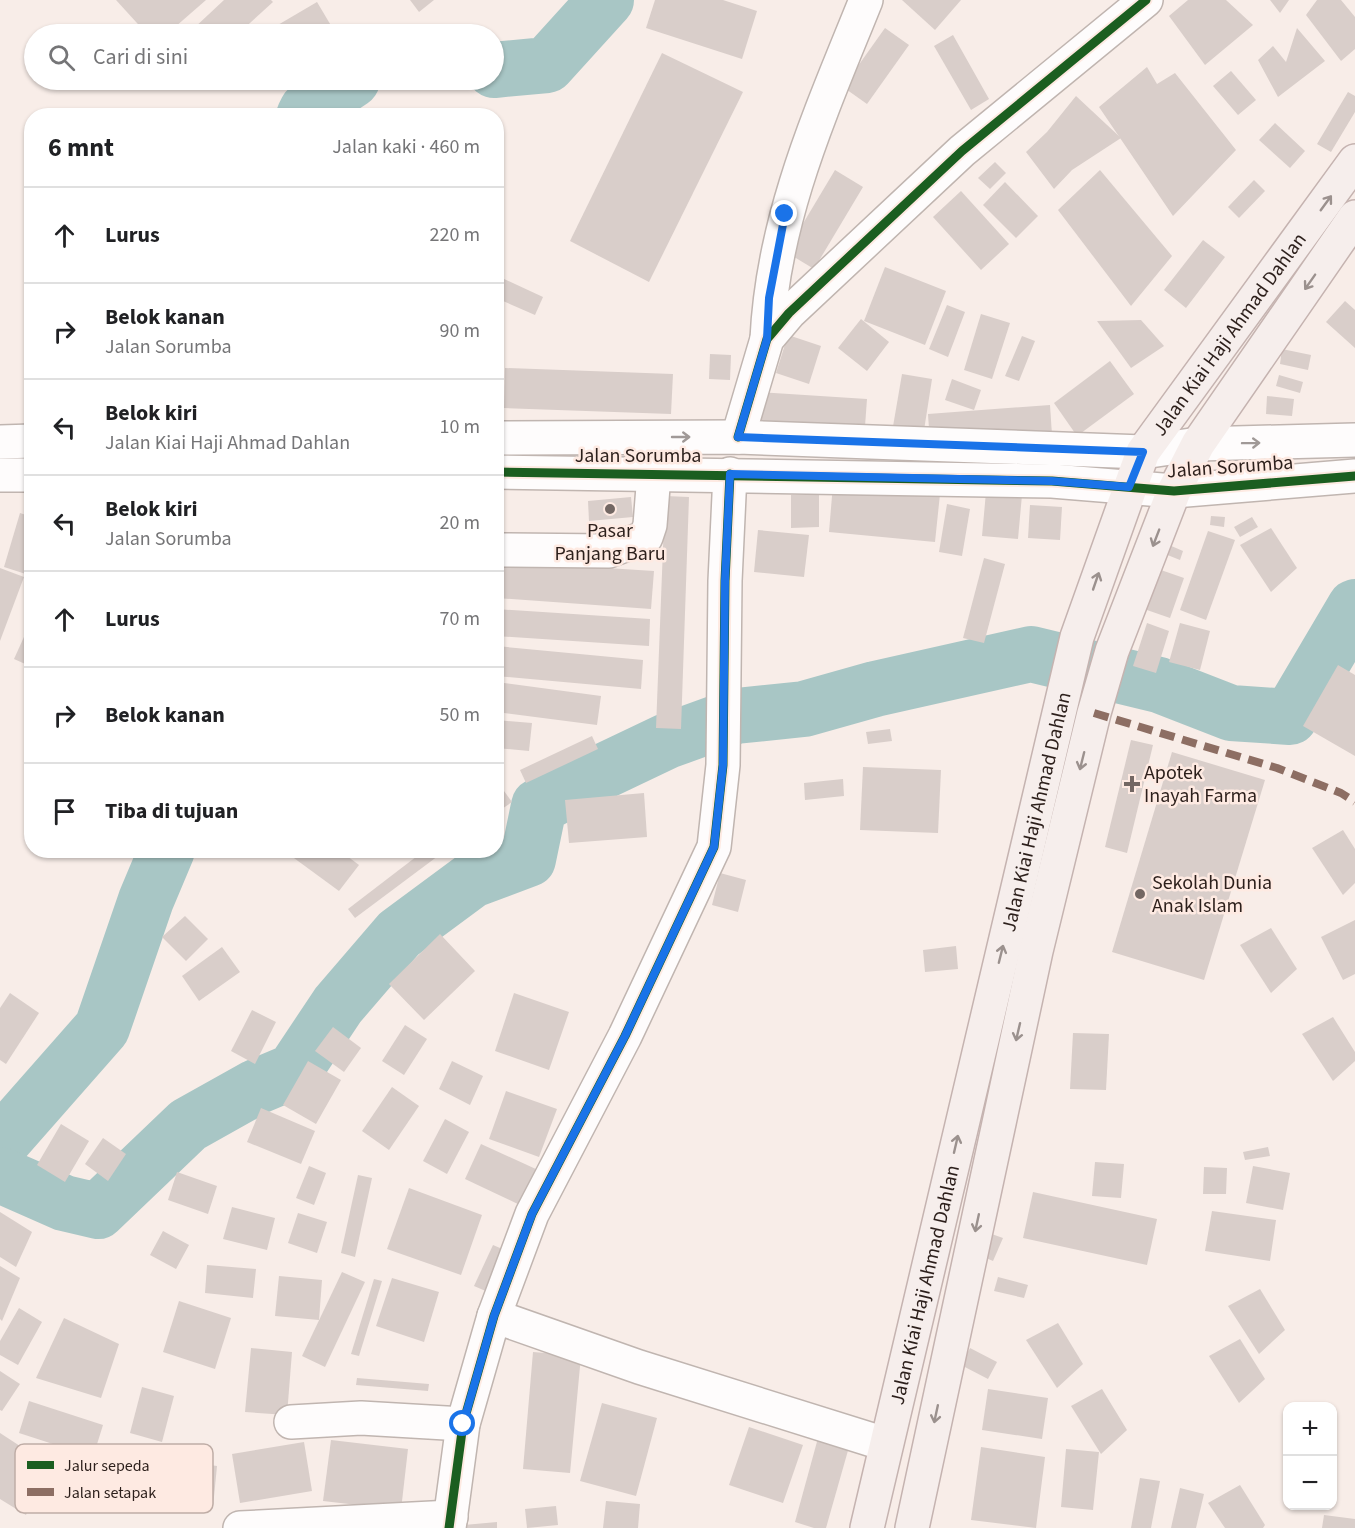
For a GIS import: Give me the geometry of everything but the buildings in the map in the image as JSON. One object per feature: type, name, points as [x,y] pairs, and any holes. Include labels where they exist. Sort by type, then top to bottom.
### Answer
[{"type":"main road","name":"Jalan Kiai Haji Ahmad Dahlan","points":[[867,1528],[1077,637],[1129,487],[1143,452],[1355,161]]},
{"type":"main road","name":"Jalan Kiai Haji Ahmad Dahlan","points":[[912,1528],[1026,995],[1096,704],[1112,651],[1174,491],[1198,444],[1355,217]]},
{"type":"street","points":[[738,437],[767,339],[769,298],[785,214],[819,119],[866,0]]},
{"type":"street","points":[[767,339],[789,313],[962,151],[1146,0]]},
{"type":"street","points":[[504,472],[505,437]]},
{"type":"street","name":"Jalan Sorumba","points":[[505,437],[738,437],[1143,452],[1198,444],[1355,440]]},
{"type":"street","points":[[0,442],[24,441]]},
{"type":"street","name":"Jalan Sorumba","points":[[504,472],[1052,481],[1174,491],[1355,476]]},
{"type":"street","points":[[504,550],[609,551],[646,537],[650,525],[654,474]]},
{"type":"street","points":[[240,1528],[450,1522],[463,1424],[494,1316],[532,1214],[625,1036],[714,847],[723,765],[725,581],[730,474]]},
{"type":"street","points":[[0,475],[24,475]]},
{"type":"street","points":[[494,1316],[639,1367],[885,1444]]},
{"type":"street","points":[[291,1422],[361,1418],[463,1424]]},
{"type":"waterway","points":[[504,69],[547,65],[606,0]]},
{"type":"waterway","points":[[310,108],[337,90]]},
{"type":"waterway","points":[[0,1175],[64,1203],[98,1211],[188,1125],[256,1087],[294,1071],[338,1005],[399,934],[472,880],[528,859],[539,806],[667,741],[736,716],[804,709],[875,689],[1031,654],[1159,685],[1231,713],[1290,717],[1355,607]]},
{"type":"waterway","points":[[0,1144],[102,1028],[146,900],[164,858]]},
{"type":"marked path","points":[[1094,713],[1277,768],[1341,793],[1355,802]]},
{"type":"cycle path","points":[[738,437],[767,339],[789,313],[962,151],[1146,0]]},
{"type":"cycle path","points":[[504,472],[1052,481],[1174,491],[1355,476]]},
{"type":"cycle path","points":[[449,1528],[463,1424],[494,1316],[532,1214],[625,1036],[714,847],[723,765],[725,581],[730,474]]},
{"type":"place","name":"Pasar Panjang Baru","points":[[610,509]]},
{"type":"place","name":"Apotek Inayah Farma","points":[[1132,784]]},
{"type":"place","name":"Sekolah Dunia Anak Islam","points":[[1140,894]]},
{"type":"route","points":[[463,1424],[494,1316],[532,1214],[625,1036],[714,847],[723,765],[725,581],[730,474],[1052,481],[1129,487],[1143,452],[738,437],[743,413],[767,339],[769,298],[785,214]]}]
